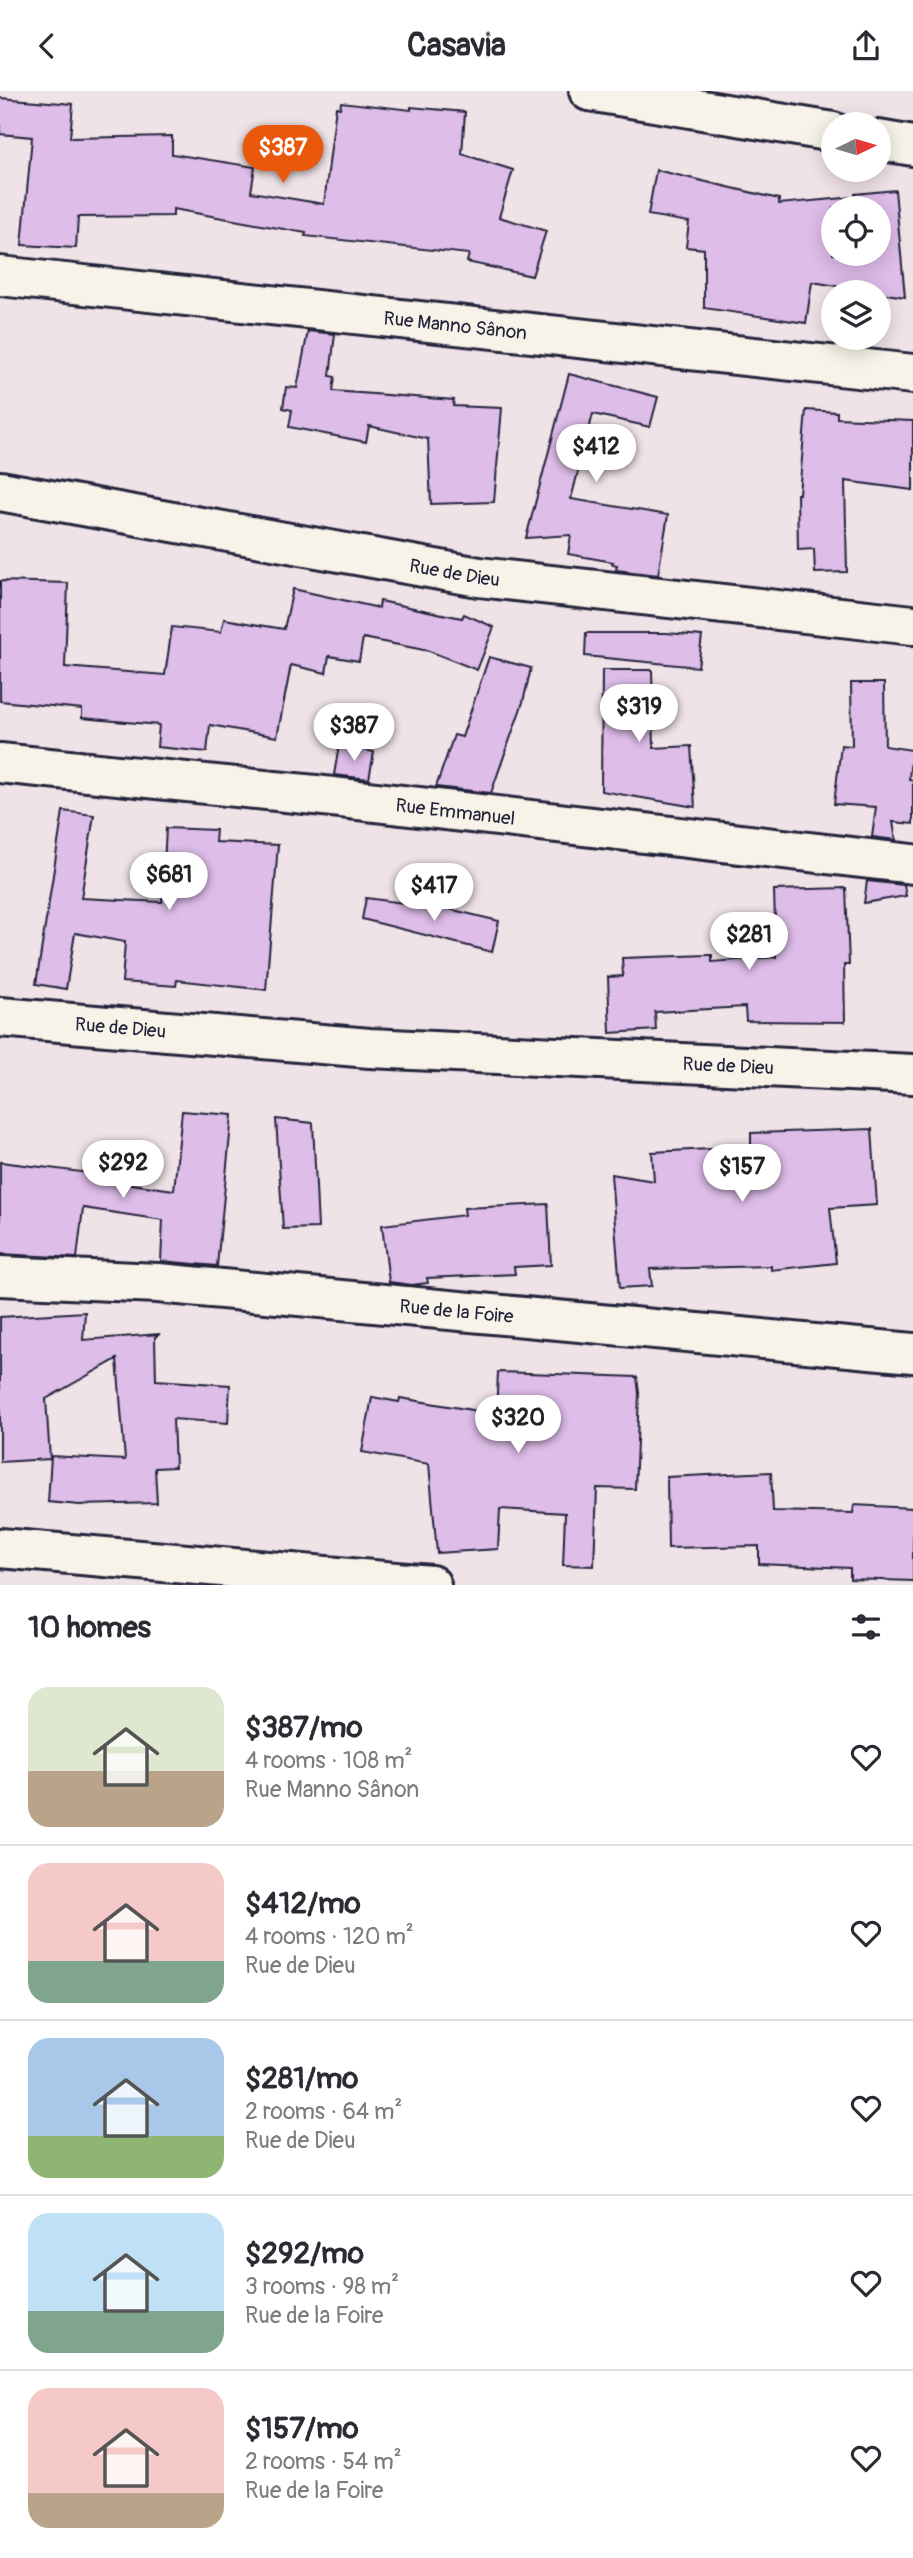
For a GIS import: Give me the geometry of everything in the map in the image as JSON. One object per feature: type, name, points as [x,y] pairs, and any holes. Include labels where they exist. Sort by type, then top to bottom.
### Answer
[{"type":"street","points":[[589,91],[821,130]]},
{"type":"street","points":[[891,142],[913,146]]},
{"type":"street","name":"Rue Manno Sânon","points":[[0,277],[913,374]]},
{"type":"street","name":"Rue de Dieu","points":[[0,491],[479,577],[913,625]]},
{"type":"street","name":"Rue Emmanuel","points":[[0,763],[315,795],[913,864]]},
{"type":"street","name":"Rue de Dieu","points":[[0,1017],[370,1048],[913,1074]]},
{"type":"street","name":"Rue de la Foire","points":[[0,1276],[158,1283],[913,1353]]},
{"type":"street","points":[[0,1548],[431,1585]]},
{"type":"building","points":[[0,98],[73,104],[70,138],[172,136],[172,154],[255,167],[251,192],[324,204],[336,107],[340,108],[341,102],[411,110],[411,107],[465,112],[462,154],[513,170],[499,217],[546,231],[532,276],[467,262],[469,254],[305,236],[306,233],[173,209],[173,216],[78,217],[76,248],[22,245],[32,137],[0,134]]},
{"type":"building","points":[[656,170],[779,199],[779,204],[821,200],[821,266],[891,266],[891,196],[855,194],[895,190],[905,297],[891,295],[891,280],[821,280],[821,283],[812,282],[806,323],[704,308],[704,249],[686,247],[689,222],[648,215]]},
{"type":"building","points":[[308,331],[335,334],[330,376],[335,377],[333,391],[454,400],[453,406],[502,408],[494,502],[431,504],[428,439],[369,426],[366,442],[289,427],[292,410],[283,408],[286,387],[297,388]]},
{"type":"building","points":[[569,374],[658,397],[650,427],[593,414],[571,499],[668,515],[658,575],[616,570],[617,565],[612,564],[613,562],[568,554],[571,535],[526,538]]},
{"type":"building","points":[[806,410],[837,412],[837,418],[913,421],[913,490],[845,481],[847,572],[815,573],[814,549],[798,550],[797,494]]},
{"type":"building","points":[[0,581],[68,583],[65,667],[165,675],[172,627],[221,632],[224,619],[284,629],[293,589],[379,608],[380,601],[462,618],[464,614],[494,627],[477,670],[429,651],[363,638],[359,661],[329,656],[326,673],[291,665],[277,737],[210,725],[207,752],[157,747],[159,725],[82,718],[82,709],[0,701]]},
{"type":"building","points":[[586,633],[702,636],[698,667],[585,656]]},
{"type":"building","points":[[489,657],[531,668],[523,702],[491,793],[436,787],[454,735],[462,737]]},
{"type":"building","points":[[602,670],[652,670],[654,748],[691,746],[695,807],[601,791]]},
{"type":"building","points":[[851,683],[884,683],[885,746],[912,750],[909,779],[913,780],[913,824],[893,822],[896,840],[872,837],[876,807],[834,804],[841,745],[852,746]]},
{"type":"building","points":[[339,745],[374,752],[369,779],[334,775]]},
{"type":"building","points":[[63,811],[94,815],[81,898],[162,902],[166,828],[216,830],[215,842],[278,845],[266,990],[177,980],[176,986],[122,982],[125,942],[75,933],[66,989],[36,984]]},
{"type":"building","points":[[867,881],[904,885],[906,896],[864,903]]},
{"type":"building","points":[[846,888],[849,965],[844,965],[845,1022],[746,1021],[745,1007],[655,1012],[656,1030],[610,1033],[608,977],[623,976],[622,958],[712,955],[712,962],[776,957],[774,890]]},
{"type":"building","points":[[366,898],[449,909],[499,921],[492,952],[362,919]]},
{"type":"building","points":[[182,1111],[232,1115],[217,1266],[161,1261],[163,1220],[83,1208],[77,1258],[0,1254],[0,1162],[90,1173],[89,1178],[174,1190]]},
{"type":"building","points":[[276,1119],[313,1123],[318,1228],[283,1229]]},
{"type":"building","points":[[872,1129],[877,1205],[830,1208],[836,1263],[771,1270],[771,1266],[650,1269],[652,1286],[620,1288],[611,1174],[654,1181],[652,1152],[751,1147],[751,1133]]},
{"type":"building","points":[[548,1204],[551,1265],[514,1267],[515,1274],[427,1278],[428,1283],[412,1285],[389,1282],[382,1225],[465,1215],[464,1208]]},
{"type":"building","points":[[85,1312],[83,1340],[160,1334],[155,1337],[156,1380],[230,1385],[228,1423],[173,1419],[175,1467],[155,1468],[157,1503],[79,1505],[48,1502],[51,1456],[125,1460],[117,1359],[46,1399],[50,1459],[0,1462],[0,1317]]},
{"type":"building","points":[[498,1372],[637,1377],[639,1393],[635,1489],[597,1488],[594,1566],[563,1565],[565,1513],[500,1509],[498,1549],[437,1553],[429,1464],[362,1452],[372,1397],[399,1402],[400,1398],[496,1414]]},
{"type":"building","points":[[771,1472],[773,1511],[853,1513],[854,1505],[913,1508],[913,1581],[850,1579],[850,1568],[759,1564],[759,1546],[668,1548],[667,1477]]}]
